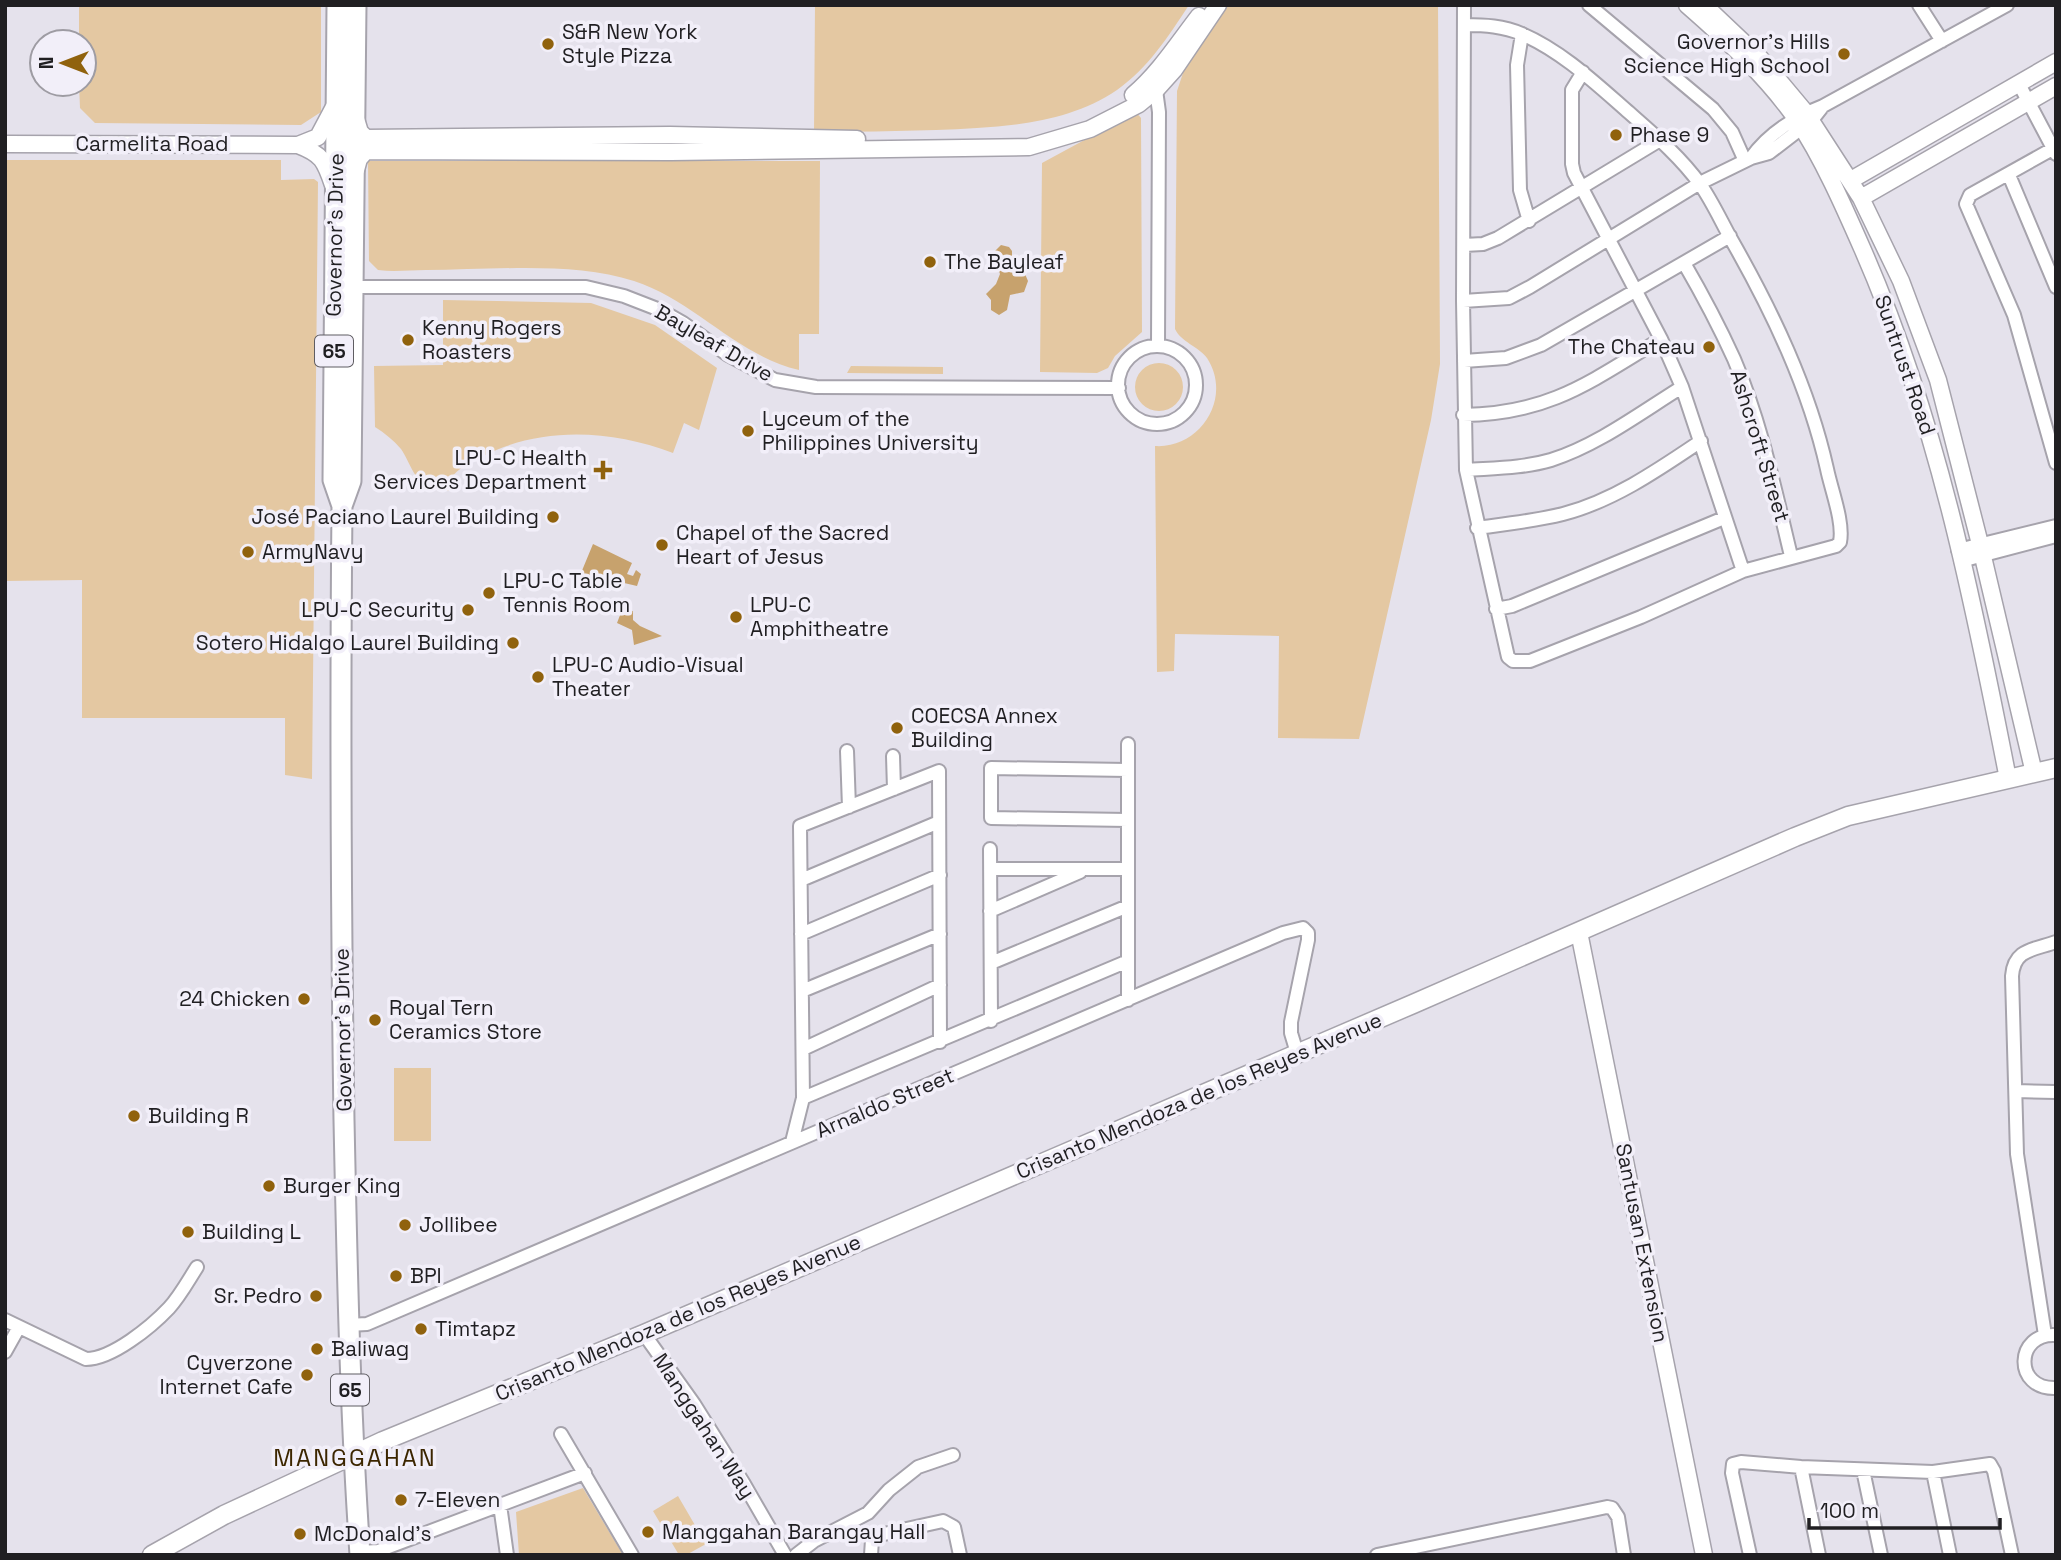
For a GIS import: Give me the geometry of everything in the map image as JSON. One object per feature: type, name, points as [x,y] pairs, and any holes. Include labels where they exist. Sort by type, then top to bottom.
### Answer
[{"type":"main road","name":"Governor's Drive","points":[[337,5],[333,480],[342,506]]},
{"type":"main road","name":"Governor's Drive","points":[[356,5],[351,481],[342,506],[340,798],[348,1325],[360,1553]]},
{"type":"main road","name":"Crisanto Mendoza de los Reyes Avenue","points":[[152,1555],[234,1510],[383,1441],[644,1334],[1579,932],[1795,836],[1848,816],[2056,768]]},
{"type":"street","points":[[355,173],[359,159],[366,151],[671,152],[1020,148],[1049,143],[1107,122],[1139,104],[1206,5]]},
{"type":"street","points":[[355,117],[360,132],[366,138],[670,135],[840,139],[1012,138],[1050,132],[1086,120],[1118,106],[1152,86],[1174,70],[1218,5]]},
{"type":"street","points":[[1465,5],[1463,301],[1466,470],[1508,657],[1513,661],[1530,661],[1641,617],[1743,571],[1836,546],[1840,542],[1840,528],[1823,450],[1801,384],[1778,330],[1700,183],[1660,140],[1583,72],[1552,49],[1501,27],[1465,25]]},
{"type":"street","points":[[1588,5],[1713,109],[1732,132],[1748,160]]},
{"type":"street","points":[[1919,5],[1942,41]]},
{"type":"street","points":[[1463,301],[1509,298],[1700,183],[1748,160],[1762,142],[1804,120],[1823,106],[2007,5]]},
{"type":"street","name":"Suntrust Road","points":[[1697,7],[1804,120],[1851,180],[1902,281],[1938,380],[2034,773]]},
{"type":"street","points":[[1522,34],[1517,65],[1520,190],[1529,221]]},
{"type":"street","points":[[1835,191],[2056,62]]},
{"type":"street","points":[[1583,72],[1572,90],[1572,164],[1581,189],[1661,339],[1682,387],[1743,571]]},
{"type":"street","points":[[2019,83],[2055,150],[1970,195],[1967,207],[2014,315],[2056,463]]},
{"type":"street","points":[[1152,86],[1159,112],[1158,346]]},
{"type":"street","points":[[1844,207],[2056,86]]},
{"type":"street","points":[[298,145],[317,137],[337,103]]},
{"type":"street","name":"Suntrust Road","points":[[1804,120],[1881,293],[1916,389],[1960,555],[2008,779]]},
{"type":"street","points":[[1464,245],[1483,244],[1499,238],[1660,140]]},
{"type":"street","name":"Carmelita Road","points":[[5,144],[298,145]]},
{"type":"street","points":[[298,145],[317,153],[327,167],[336,194]]},
{"type":"street","points":[[2009,175],[2056,287]]},
{"type":"street","points":[[1464,361],[1523,354],[1730,236]]},
{"type":"street","name":"Ashcroft Street","points":[[1684,263],[1709,306],[1748,396],[1770,467],[1791,556]]},
{"type":"street","name":"Bayleaf Drive","points":[[353,287],[604,290],[660,310],[751,369],[775,380],[816,387],[1119,388]]},
{"type":"street","points":[[1464,415],[1514,412],[1554,400],[1585,385],[1661,339]]},
{"type":"street","points":[[1158,346],[1175,350],[1185,358],[1192,367],[1196,391],[1185,412],[1171,422],[1159,424],[1147,423],[1127,410],[1119,388],[1120,375],[1129,358],[1139,350],[1158,346]]},
{"type":"street","points":[[1466,470],[1527,465],[1551,460],[1593,441],[1682,387]]},
{"type":"street","points":[[1477,528],[1565,514],[1594,503],[1624,489],[1701,441]]},
{"type":"street","points":[[1496,609],[1512,606],[1724,518]]},
{"type":"street","points":[[1960,555],[2056,526]]},
{"type":"street","points":[[1981,549],[2056,536]]},
{"type":"street","points":[[1128,744],[1128,1000]]},
{"type":"street","points":[[847,751],[849,807]]},
{"type":"street","points":[[893,756],[894,789]]},
{"type":"street","points":[[1128,770],[991,768],[991,818],[1128,820]]},
{"type":"street","points":[[792,1142],[803,1098],[800,826],[939,771],[940,1042]]},
{"type":"street","points":[[801,880],[939,822]]},
{"type":"street","points":[[990,849],[991,1021]]},
{"type":"street","points":[[990,869],[1128,869]]},
{"type":"street","points":[[990,911],[1085,869]]},
{"type":"street","points":[[801,934],[940,875]]},
{"type":"street","points":[[991,962],[1128,906]]},
{"type":"street","name":"Arnaldo Street","points":[[348,1325],[367,1324],[1283,933],[1303,928],[1308,933],[1308,940],[1291,1022],[1297,1053]]},
{"type":"street","name":"Santusan Extension","points":[[1579,932],[1704,1555]]},
{"type":"street","points":[[802,991],[940,934]]},
{"type":"street","points":[[2056,942],[2018,955],[2013,964],[2019,1181],[2050,1335],[2038,1338],[2026,1350],[2025,1367],[2033,1381],[2040,1386],[2056,1388]]},
{"type":"street","points":[[803,1098],[1128,961]]},
{"type":"street","points":[[803,1049],[940,985]]},
{"type":"street","points":[[2016,1091],[2056,1092]]},
{"type":"street","points":[[5,1320],[86,1359],[99,1359],[126,1343],[165,1312],[197,1268]]},
{"type":"street","points":[[5,1352],[19,1327]]},
{"type":"street","name":"Manggahan Way","points":[[644,1334],[694,1404],[785,1555]]},
{"type":"street","points":[[561,1434],[632,1555]]},
{"type":"street","points":[[796,1555],[814,1541],[868,1513],[889,1490],[918,1467],[953,1455]]},
{"type":"street","points":[[1750,1555],[1732,1473],[1733,1464],[1741,1462],[1801,1468],[1933,1472],[1990,1464],[1994,1471],[2012,1555]]},
{"type":"street","points":[[1801,1468],[1819,1555]]},
{"type":"street","points":[[1863,1469],[1881,1555]]},
{"type":"street","points":[[1933,1472],[1950,1555]]},
{"type":"street","points":[[360,1553],[378,1550],[585,1473]]},
{"type":"street","points":[[500,1505],[506,1555]]},
{"type":"street","points":[[1377,1555],[1602,1507],[1612,1508],[1618,1517],[1624,1555]]},
{"type":"street","points":[[870,1555],[875,1536],[943,1521],[954,1527],[960,1555]]},
{"type":"shaded area","points":[[79,5],[321,5],[321,112],[301,125],[95,123],[80,108],[80,98],[98,98],[98,28],[79,28]]},
{"type":"shaded area","points":[[815,5],[1189,5],[1165,40],[1138,72],[1117,90],[1075,111],[1053,118],[983,128],[814,132]]},
{"type":"shaded area","points":[[1227,5],[1438,5],[1440,364],[1431,420],[1359,739],[1278,738],[1279,636],[1175,634],[1174,671],[1157,672],[1155,446],[1171,445],[1198,430],[1208,418],[1216,389],[1214,373],[1207,358],[1175,329],[1177,91],[1185,67]]},
{"type":"shaded area","points":[[1136,112],[1141,118],[1142,332],[1115,356],[1108,368],[1097,373],[1040,372],[1042,163]]},
{"type":"shaded area","points":[[5,160],[281,160],[281,180],[314,179],[318,182],[312,779],[285,775],[285,718],[82,718],[82,580],[5,581]]},
{"type":"shaded area","points":[[368,161],[820,161],[819,334],[799,334],[799,370],[755,353],[656,290],[610,275],[532,268],[378,270],[369,261]]},
{"type":"shaded area","points":[[1001,245],[1012,251],[1012,260],[1022,262],[1023,267],[1018,272],[1025,274],[1028,281],[1024,292],[1010,295],[1007,310],[999,315],[991,310],[991,300],[986,294],[996,284],[1000,274],[993,253]]},
{"type":"shaded area","points":[[443,300],[591,303],[655,325],[717,368],[699,430],[684,423],[673,453],[649,445],[601,436],[553,436],[529,440],[506,446],[466,465],[452,476],[445,486],[449,491],[434,490],[426,486],[417,478],[401,449],[375,427],[374,366],[443,365]]},
{"type":"shaded area","points":[[1159,363],[1176,370],[1183,387],[1176,404],[1159,411],[1142,404],[1135,387],[1142,370]]},
{"type":"shaded area","points":[[851,366],[943,367],[943,374],[847,373]]},
{"type":"shaded area","points":[[593,544],[632,563],[627,574],[633,576],[636,570],[641,574],[637,586],[581,573]]},
{"type":"shaded area","points":[[622,610],[633,611],[633,620],[662,636],[634,645],[632,630],[617,623]]},
{"type":"shaded area","points":[[394,1068],[431,1068],[431,1141],[394,1141]]},
{"type":"shaded area","points":[[583,1488],[623,1555],[519,1555],[516,1512]]},
{"type":"shaded area","points":[[678,1496],[706,1544],[686,1555],[679,1555],[653,1511]]},
{"type":"place","name":"S&R New York Style Pizza","points":[[548,44]]},
{"type":"place","name":"Governor's Hills Science High School","points":[[1844,54]]},
{"type":"place","name":"Phase 9","points":[[1616,135]]},
{"type":"place","name":"The Bayleaf","points":[[930,262]]},
{"type":"place","name":"Kenny Rogers Roasters","points":[[408,340]]},
{"type":"place","name":"The Chateau","points":[[1709,347]]},
{"type":"place","name":"Lyceum of the Philippines University","points":[[748,431]]},
{"type":"place","name":"LPU-C Health Services Department","points":[[603,470]]},
{"type":"place","name":"José Paciano Laurel Building","points":[[553,517]]},
{"type":"place","name":"Chapel of the Sacred Heart of Jesus","points":[[662,545]]},
{"type":"place","name":"ArmyNavy","points":[[248,552]]},
{"type":"place","name":"LPU-C Table Tennis Room","points":[[489,593]]},
{"type":"place","name":"LPU-C Security","points":[[468,610]]},
{"type":"place","name":"LPU-C Amphitheatre","points":[[736,617]]},
{"type":"place","name":"Sotero Hidalgo Laurel Building","points":[[513,643]]},
{"type":"place","name":"LPU-C Audio-Visual Theater","points":[[538,677]]},
{"type":"place","name":"COECSA Annex Building","points":[[897,728]]},
{"type":"place","name":"24 Chicken","points":[[304,999]]},
{"type":"place","name":"Royal Tern Ceramics Store","points":[[375,1020]]},
{"type":"place","name":"Building R","points":[[134,1116]]},
{"type":"place","name":"Burger King","points":[[269,1186]]},
{"type":"place","name":"Jollibee","points":[[405,1225]]},
{"type":"place","name":"Building L","points":[[188,1232]]},
{"type":"place","name":"BPI","points":[[396,1276]]},
{"type":"place","name":"Sr. Pedro","points":[[316,1296]]},
{"type":"place","name":"Timtapz","points":[[421,1329]]},
{"type":"place","name":"Baliwag","points":[[317,1349]]},
{"type":"place","name":"Cyverzone Internet Cafe","points":[[307,1375]]},
{"type":"place","name":"7-Eleven","points":[[401,1500]]},
{"type":"place","name":"Manggahan Barangay Hall","points":[[648,1532]]},
{"type":"place","name":"McDonald's","points":[[300,1534]]},
{"type":"district","name":"MANGGAHAN","points":[[355,1458]]}]
